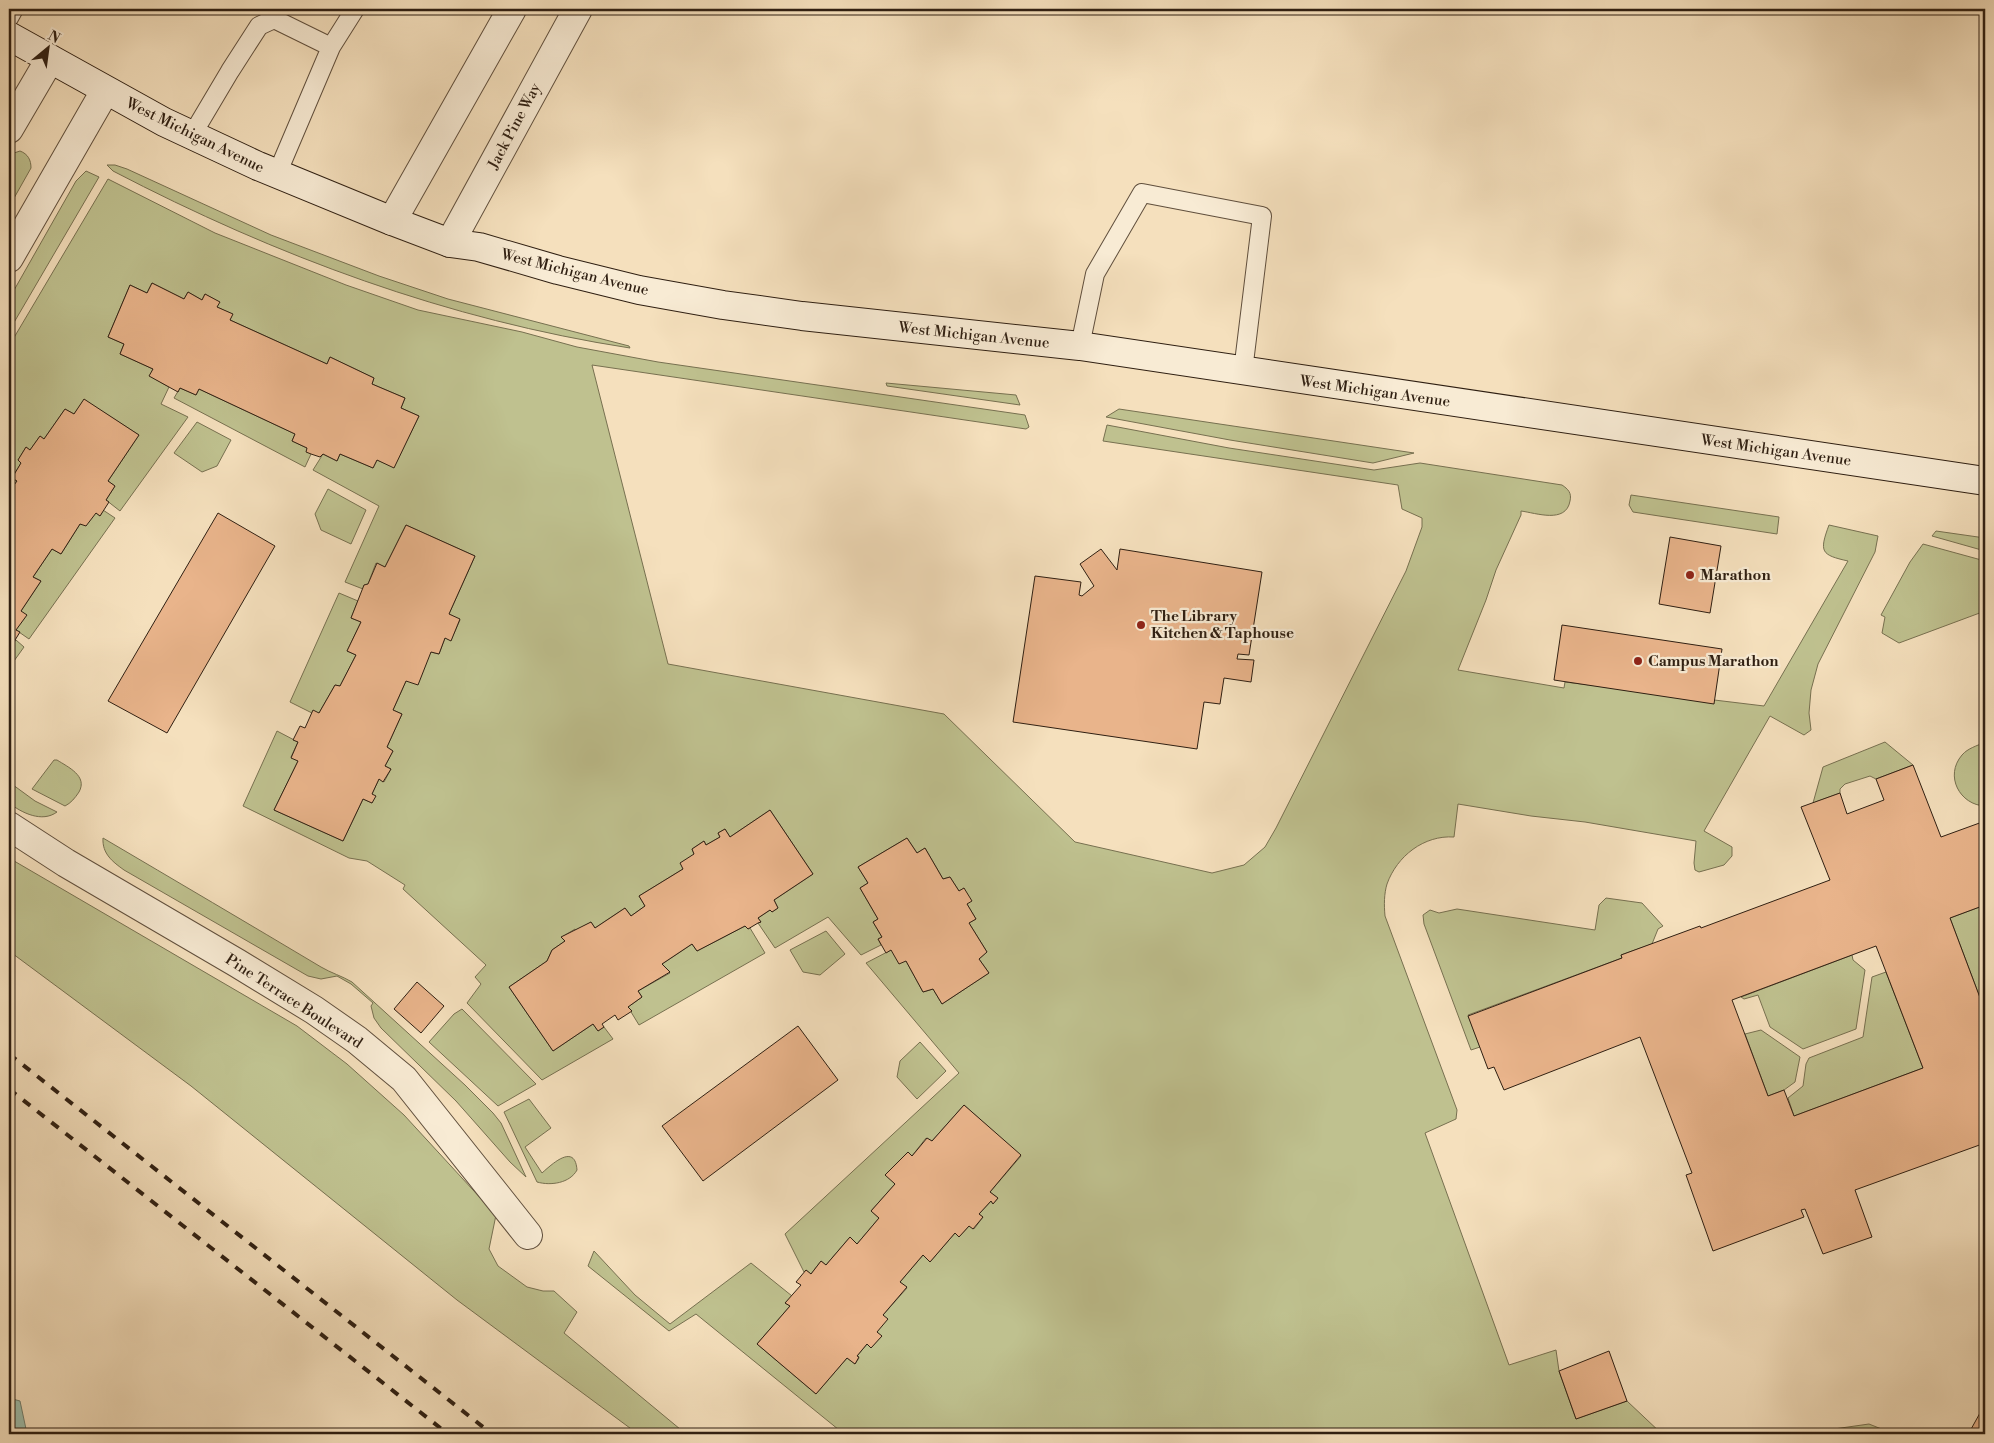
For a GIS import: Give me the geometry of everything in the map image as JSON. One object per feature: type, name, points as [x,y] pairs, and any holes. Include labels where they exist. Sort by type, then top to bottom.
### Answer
[{"type":"street","points":[[392,221],[512,9]]},
{"type":"street","name":"Jack Pine Way","points":[[450,242],[578,9]]},
{"type":"street","name":"West Michigan Avenue","points":[[9,36],[105,91],[192,135],[277,174],[392,221],[450,242],[479,247],[558,270],[639,290],[723,306],[1080,346],[1985,481]]},
{"type":"street","points":[[9,129],[50,59]]},
{"type":"street","points":[[9,258],[105,91]]},
{"type":"street","name":"Pine Terrace Boulevard","points":[[9,826],[66,863],[314,1010],[358,1040],[404,1080],[528,1235]]},
{"type":"lane","points":[[9,18],[14,9]]},
{"type":"lane","points":[[277,174],[331,46],[355,9]]},
{"type":"lane","points":[[192,135],[259,26],[274,19],[331,46]]},
{"type":"lane","points":[[1080,346],[1095,274],[1142,193],[1262,216],[1244,371]]},
{"type":"shaded area","points":[[20,151],[28,158],[31,168],[9,207],[9,158],[14,153]]},
{"type":"shaded area","points":[[107,165],[115,165],[127,169],[271,235],[379,276],[448,299],[629,346],[630,348],[562,336],[495,320],[429,302],[364,281],[237,231],[113,171]]},
{"type":"shaded area","points":[[86,171],[99,177],[9,331],[9,299],[76,181]]},
{"type":"shaded area","points":[[108,179],[215,233],[346,285],[418,310],[522,332],[577,347],[658,362],[1025,415],[1029,427],[1026,429],[592,365],[668,664],[944,714],[1075,842],[1212,873],[1244,865],[1265,847],[1406,571],[1422,527],[1422,518],[1402,509],[1398,485],[1103,441],[1107,425],[1229,448],[1374,470],[1420,463],[1562,485],[1570,493],[1570,501],[1563,513],[1542,515],[1521,511],[1521,515],[1496,570],[1458,670],[1564,688],[1565,682],[1764,706],[1848,561],[1832,557],[1825,551],[1823,547],[1829,525],[1878,536],[1875,552],[1818,664],[1811,690],[1809,713],[1811,730],[1804,735],[1770,716],[1704,831],[1732,847],[1732,856],[1724,865],[1699,872],[1695,870],[1696,841],[1585,822],[1531,816],[1458,804],[1454,837],[1432,840],[1413,849],[1397,865],[1386,888],[1385,916],[1457,1110],[1456,1119],[1425,1133],[1509,1365],[1556,1350],[1559,1371],[1576,1419],[1627,1401],[1662,1434],[844,1434],[696,1314],[669,1331],[588,1266],[594,1251],[635,1295],[670,1324],[751,1263],[792,1296],[785,1303],[790,1306],[757,1344],[816,1394],[847,1358],[855,1364],[859,1358],[857,1356],[867,1344],[871,1348],[881,1336],[877,1332],[883,1315],[907,1288],[900,1282],[923,1255],[930,1262],[955,1233],[959,1237],[969,1226],[974,1229],[983,1217],[979,1214],[991,1201],[993,1204],[998,1198],[990,1192],[1021,1156],[964,1105],[932,1141],[926,1138],[912,1156],[908,1152],[886,1175],[895,1184],[871,1211],[879,1218],[857,1244],[850,1237],[826,1265],[821,1261],[811,1274],[806,1270],[804,1272],[785,1234],[959,1073],[866,963],[891,950],[906,961],[923,992],[933,989],[942,1004],[989,973],[979,959],[987,952],[969,923],[976,919],[967,904],[964,888],[959,891],[950,877],[943,879],[925,848],[917,853],[907,838],[858,867],[868,883],[860,888],[878,919],[873,922],[882,937],[878,939],[881,945],[861,955],[828,917],[775,948],[758,923],[761,922],[758,918],[770,910],[772,912],[778,908],[774,900],[813,874],[770,810],[730,837],[725,829],[718,833],[720,837],[706,845],[704,841],[692,849],[694,854],[683,869],[639,896],[645,906],[631,916],[625,908],[595,928],[591,922],[576,931],[575,929],[562,937],[565,941],[552,950],[547,961],[509,987],[553,1051],[593,1024],[598,1031],[604,1027],[613,1039],[542,1080],[467,1003],[481,984],[475,977],[486,965],[403,889],[405,885],[367,861],[349,858],[243,806],[277,731],[298,742],[291,757],[298,761],[274,810],[343,841],[363,799],[372,803],[372,794],[379,779],[384,782],[391,769],[385,766],[393,751],[387,747],[402,714],[393,710],[406,681],[431,652],[439,654],[445,638],[451,640],[460,620],[449,614],[475,556],[406,525],[385,567],[376,563],[368,584],[364,585],[363,589],[345,582],[379,506],[313,470],[323,454],[337,461],[340,454],[373,468],[377,460],[394,467],[419,416],[401,408],[405,398],[372,384],[374,378],[330,357],[327,364],[230,320],[232,314],[217,307],[219,302],[205,294],[202,300],[188,292],[184,299],[152,283],[147,293],[130,285],[108,337],[124,344],[120,354],[153,369],[150,376],[169,387],[161,404],[188,417],[120,511],[106,500],[115,486],[108,481],[139,435],[84,400],[74,414],[65,409],[44,439],[40,436],[30,450],[26,447],[18,460],[21,463],[12,478],[17,481],[9,492],[9,346]]},
{"type":"shaded area","points":[[886,383],[1016,395],[1020,405],[887,386]]},
{"type":"shaded area","points":[[180,388],[196,395],[199,389],[295,434],[292,441],[307,448],[311,454],[305,467],[174,398]]},
{"type":"shaded area","points":[[1119,409],[1414,453],[1373,463],[1230,440],[1106,417]]},
{"type":"shaded area","points":[[197,422],[231,440],[217,466],[202,472],[174,453]]},
{"type":"shaded area","points":[[328,489],[366,510],[351,544],[321,530],[315,514]]},
{"type":"shaded area","points":[[1631,495],[1779,517],[1777,534],[1633,512],[1629,505]]},
{"type":"shaded area","points":[[103,510],[115,518],[29,639],[16,630],[21,611],[41,581],[33,577],[52,549],[61,554],[80,524],[96,513],[100,516]]},
{"type":"shaded area","points":[[1936,531],[1985,538],[1985,551],[1932,536]]},
{"type":"shaded area","points":[[1923,544],[1985,561],[1985,611],[1899,643],[1882,633],[1885,617],[1881,615],[1910,562]]},
{"type":"shaded area","points":[[339,593],[358,601],[351,618],[361,622],[347,651],[356,655],[340,686],[335,685],[319,713],[312,713],[290,702]]},
{"type":"shaded area","points":[[16,640],[24,647],[9,668],[9,643],[12,645]]},
{"type":"shaded area","points":[[1885,742],[1913,765],[1876,779],[1870,776],[1845,784],[1840,789],[1840,793],[1813,803],[1823,767]]},
{"type":"shaded area","points":[[1985,742],[1985,806],[1968,801],[1962,795],[1957,788],[1954,772],[1957,763],[1964,753]]},
{"type":"shaded area","points":[[54,760],[71,769],[81,781],[79,792],[65,806],[32,789]]},
{"type":"shaded area","points":[[9,782],[35,801],[57,812],[45,817],[39,817],[14,807],[9,803]]},
{"type":"shaded area","points":[[103,838],[321,967],[352,982],[493,1113],[501,1123],[526,1177],[510,1162],[456,1101],[381,1028],[374,1018],[371,1006],[373,1003],[351,984],[337,976],[321,979],[308,976],[124,870],[112,861],[106,853]]},
{"type":"shaded area","points":[[9,858],[297,1026],[347,1064],[404,1115],[496,1215],[489,1249],[498,1266],[527,1287],[543,1291],[554,1291],[577,1312],[564,1333],[686,1434],[638,1434],[457,1300],[191,1086],[9,951]]},
{"type":"shaded area","points":[[1606,898],[1642,903],[1663,926],[1658,929],[1652,944],[1621,955],[1622,958],[1468,1015],[1480,1047],[1471,1050],[1424,924],[1423,915],[1430,910],[1439,913],[1457,909],[1595,930],[1599,905]]},
{"type":"shaded area","points":[[1985,905],[1985,1011],[1950,918]]},
{"type":"shaded area","points":[[745,926],[748,929],[750,928],[765,953],[639,1025],[628,1007],[642,997],[638,991],[670,973],[662,964],[692,944],[697,951]]},
{"type":"shaded area","points":[[826,931],[845,954],[820,975],[803,972],[790,950]]},
{"type":"shaded area","points":[[1852,955],[1853,960],[1865,970],[1856,1029],[1803,1049],[1770,1027],[1758,995],[1744,999],[1741,997]]},
{"type":"shaded area","points":[[1886,972],[1923,1068],[1794,1116],[1788,1098],[1803,1086],[1806,1064],[1809,1058],[1863,1037],[1872,977]]},
{"type":"shaded area","points":[[462,1009],[536,1084],[498,1106],[429,1042],[454,1014]]},
{"type":"shaded area","points":[[1761,1030],[1800,1057],[1795,1082],[1784,1090],[1768,1096],[1745,1034]]},
{"type":"shaded area","points":[[920,1042],[946,1071],[917,1099],[897,1077],[900,1061]]},
{"type":"shaded area","points":[[529,1099],[551,1128],[525,1147],[542,1173],[562,1158],[572,1158],[577,1170],[565,1181],[548,1184],[537,1182],[504,1112]]},
{"type":"shaded area","points":[[9,1398],[20,1401],[26,1429],[24,1434],[9,1434]]},
{"type":"shaded area","points":[[1869,1424],[1894,1434],[1799,1434]]},
{"type":"building","points":[[152,283],[184,299],[188,292],[202,300],[205,294],[220,302],[217,307],[233,314],[230,320],[327,364],[330,357],[374,378],[372,384],[405,398],[401,408],[419,416],[394,468],[377,460],[373,468],[340,454],[337,461],[323,454],[320,457],[306,452],[307,448],[292,441],[295,434],[199,389],[196,395],[180,388],[178,392],[149,376],[153,369],[120,354],[124,344],[108,337],[130,285],[147,293]]},
{"type":"building","points":[[84,399],[139,435],[108,481],[115,486],[106,500],[109,502],[100,516],[96,513],[86,526],[80,524],[61,554],[52,549],[33,577],[41,581],[21,611],[27,615],[16,630],[20,632],[12,645],[9,643],[9,492],[17,481],[12,478],[21,463],[18,460],[26,447],[30,450],[40,436],[44,439],[65,409],[74,414]]},
{"type":"building","points":[[218,513],[275,546],[167,733],[108,701]]},
{"type":"building","points":[[406,525],[475,556],[449,614],[460,619],[451,641],[445,638],[439,654],[431,652],[418,685],[406,681],[393,710],[402,714],[387,747],[393,751],[385,766],[391,769],[383,782],[379,779],[372,794],[376,796],[372,803],[363,799],[343,841],[274,810],[298,761],[291,758],[298,742],[293,740],[300,726],[305,728],[313,710],[319,713],[335,685],[340,686],[356,655],[347,651],[361,622],[351,618],[364,585],[368,584],[377,563],[385,567]]},
{"type":"building","name":"Marathon","points":[[1670,537],[1721,546],[1710,613],[1659,604]]},
{"type":"building","name":"The Library Kitchen & Taphouse","points":[[1101,549],[1117,570],[1120,549],[1262,572],[1249,655],[1238,654],[1237,659],[1254,660],[1251,682],[1224,678],[1220,704],[1204,702],[1197,749],[1013,722],[1035,576],[1081,582],[1079,595],[1082,596],[1094,586],[1080,564]]},
{"type":"building","points":[[1562,625],[1722,649],[1714,704],[1554,680]]},
{"type":"building","points":[[1913,765],[1941,837],[1985,821],[1985,905],[1950,918],[1985,1011],[1985,1143],[1855,1190],[1872,1237],[1823,1254],[1805,1209],[1801,1210],[1804,1217],[1713,1251],[1686,1175],[1692,1173],[1640,1037],[1504,1090],[1494,1067],[1488,1069],[1468,1016],[1622,958],[1621,955],[1700,926],[1701,928],[1830,880],[1801,807],[1840,793],[1847,814],[1884,800],[1876,779]],"holes":[[[1876,946],[1923,1068],[1794,1116],[1784,1090],[1768,1096],[1732,1000]]]},
{"type":"building","points":[[770,810],[813,874],[774,900],[778,908],[772,912],[770,910],[758,918],[761,922],[748,929],[745,926],[697,951],[692,944],[662,964],[670,972],[638,991],[642,997],[628,1007],[632,1011],[618,1020],[615,1015],[602,1024],[604,1027],[598,1031],[593,1024],[553,1051],[509,987],[547,961],[552,950],[565,941],[561,937],[591,922],[595,928],[625,908],[631,916],[645,906],[639,896],[683,869],[680,863],[694,854],[692,849],[704,841],[706,845],[720,837],[718,833],[725,829],[730,837]]},
{"type":"building","points":[[907,838],[917,853],[925,848],[943,879],[950,877],[959,891],[964,888],[972,901],[967,904],[976,919],[969,923],[987,952],[979,959],[989,973],[942,1004],[933,989],[923,992],[906,961],[899,964],[891,950],[886,953],[878,939],[882,937],[873,922],[878,919],[860,888],[868,883],[858,867]]},
{"type":"building","points":[[417,982],[444,1006],[421,1033],[394,1009]]},
{"type":"building","points":[[798,1026],[838,1080],[703,1181],[662,1126]]},
{"type":"building","points":[[964,1105],[1021,1155],[990,1192],[998,1198],[993,1204],[991,1201],[979,1214],[983,1217],[973,1229],[969,1226],[959,1237],[955,1233],[930,1262],[923,1255],[900,1282],[907,1287],[883,1315],[888,1319],[877,1332],[882,1336],[871,1348],[867,1344],[857,1356],[859,1357],[855,1364],[847,1358],[816,1394],[757,1344],[790,1306],[785,1303],[801,1285],[796,1282],[806,1270],[811,1274],[821,1261],[826,1265],[850,1237],[857,1244],[879,1218],[871,1211],[895,1184],[885,1175],[908,1152],[912,1156],[927,1138],[932,1141]]},
{"type":"building","points":[[1609,1351],[1627,1401],[1576,1419],[1559,1371]]},
{"type":"building","points":[[1985,1404],[1985,1434],[1975,1434],[1970,1431]]},
{"type":"railway","points":[[9,1054],[492,1434]]},
{"type":"railway","points":[[9,1089],[448,1434]]},
{"type":"place","name":"Marathon","points":[[1690,575]]},
{"type":"place","name":"The Library Kitchen & Taphouse","points":[[1141,625]]},
{"type":"place","name":"Campus Marathon","points":[[1638,661]]}]
